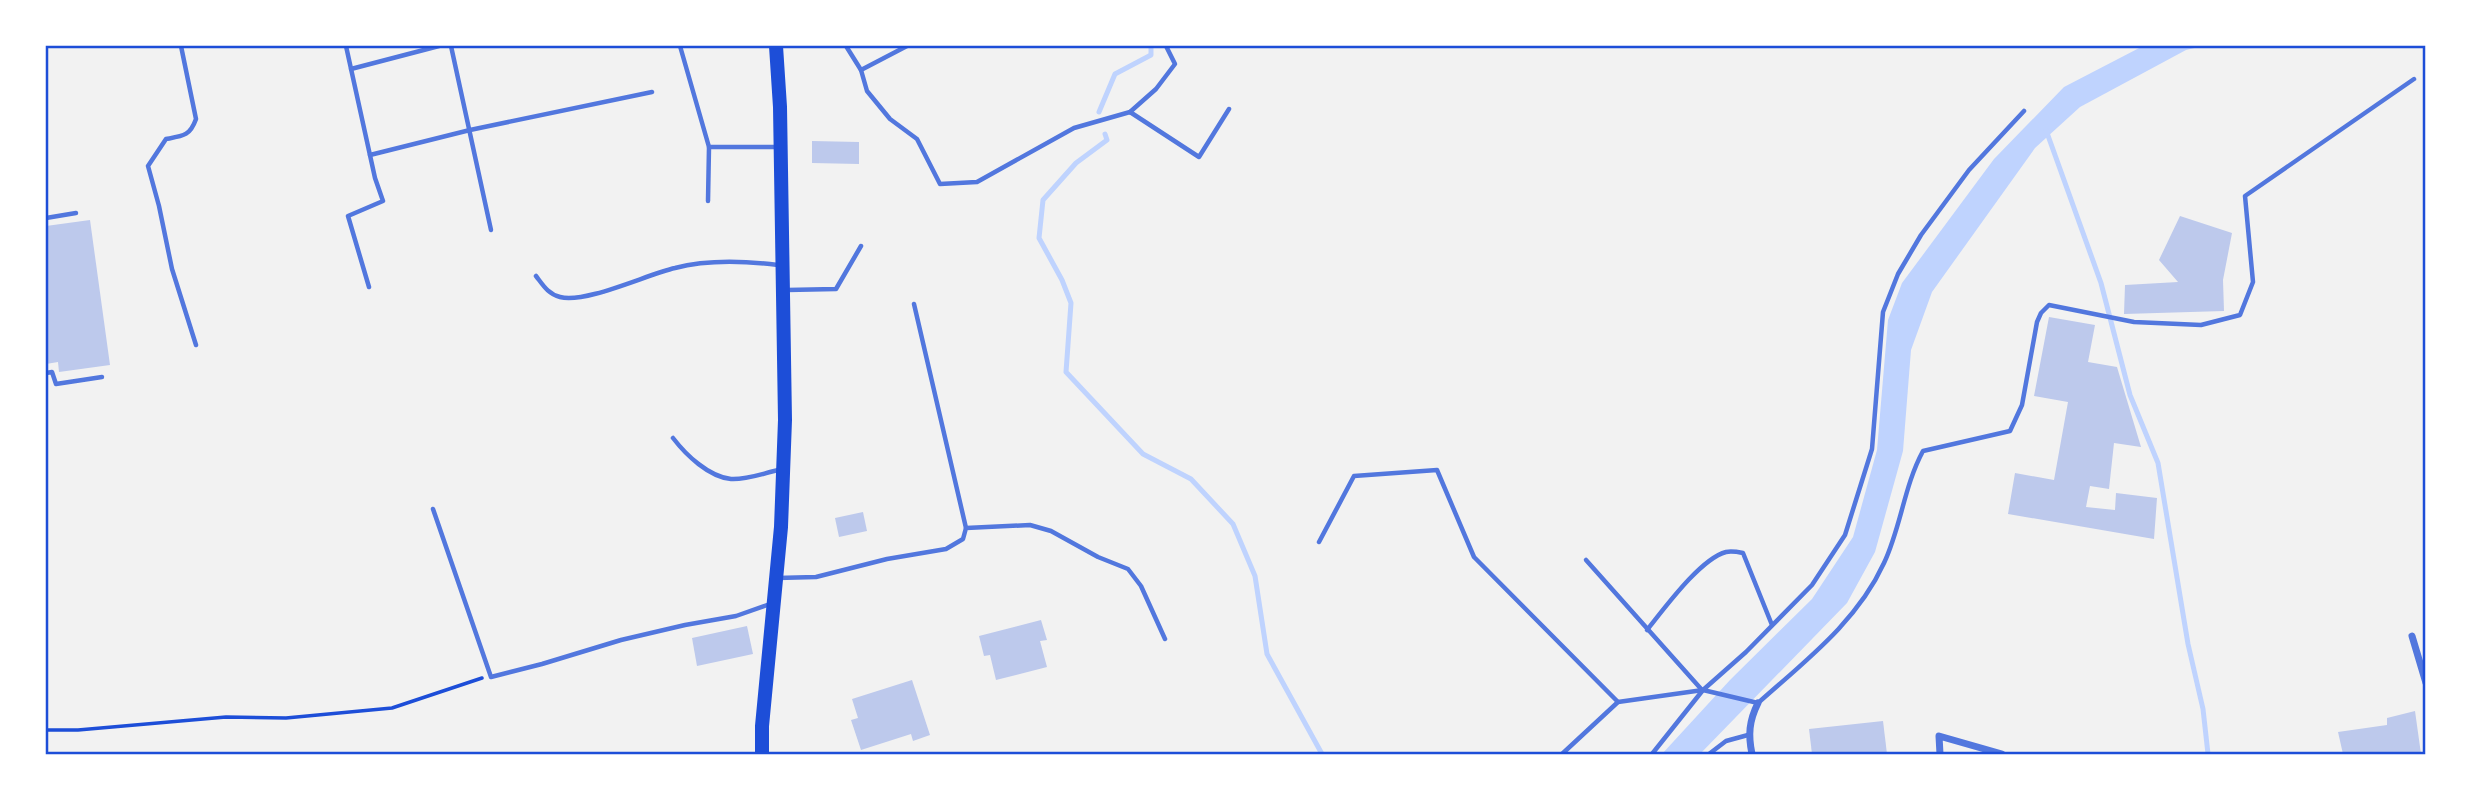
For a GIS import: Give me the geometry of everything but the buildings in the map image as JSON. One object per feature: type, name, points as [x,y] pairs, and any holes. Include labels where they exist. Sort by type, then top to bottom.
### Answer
[{"type":"main road","points":[[762,754],[762,726],[782,527],[785,420],[776,46]]},
{"type":"street","points":[[2412,636],[2426,683]]},
{"type":"street","points":[[1752,754],[1748,735],[1758,703]]},
{"type":"street","points":[[1940,754],[1938,736],[2002,754]]},
{"type":"lane","points":[[181,46],[196,119],[193,130],[183,136],[166,139],[148,166],[172,269],[196,345]]},
{"type":"lane","points":[[346,46],[383,201],[348,216],[369,287]]},
{"type":"lane","points":[[351,69],[439,46]]},
{"type":"lane","points":[[451,46],[491,230]]},
{"type":"lane","points":[[680,46],[709,146],[708,201]]},
{"type":"lane","points":[[846,46],[862,70],[867,91],[890,119],[917,139],[940,184],[977,182],[1074,128],[1129,112],[1156,89],[1175,64],[1166,46]]},
{"type":"lane","points":[[862,70],[907,46]]},
{"type":"lane","points":[[1562,754],[1618,702],[1703,690],[1758,703],[1838,631],[1865,598],[1885,562],[1923,451],[2010,431],[2022,405],[2037,322],[2049,305],[2122,320],[2201,326],[2240,315],[2253,282],[2245,196],[2414,79]]},
{"type":"lane","points":[[370,155],[470,130],[652,92]]},
{"type":"lane","points":[[1129,112],[1199,157],[1229,109]]},
{"type":"lane","points":[[1652,754],[1703,690],[1812,585],[1845,535],[1872,449],[1883,312],[1898,274],[1921,235],[1969,170],[2024,111]]},
{"type":"lane","points":[[709,146],[780,147]]},
{"type":"lane","points":[[46,218],[76,213]]},
{"type":"lane","points":[[783,290],[836,289],[861,246]]},
{"type":"lane","points":[[536,276],[548,292],[573,298],[678,267],[742,260],[782,266]]},
{"type":"lane","points":[[776,578],[816,577],[887,559],[946,549],[963,539],[966,528],[914,304]]},
{"type":"lane","points":[[46,373],[52,372],[55,384],[102,377]]},
{"type":"lane","points":[[673,439],[682,451],[719,476],[731,479],[784,469]]},
{"type":"lane","points":[[1319,542],[1354,476],[1437,470],[1474,557],[1618,702]]},
{"type":"lane","points":[[433,509],[491,677],[621,640],[736,616],[774,603]]},
{"type":"lane","points":[[966,528],[1030,525],[1051,531],[1098,557],[1128,569],[1141,586],[1165,639]]},
{"type":"lane","points":[[1647,630],[1675,595],[1709,561],[1727,551],[1743,553],[1772,625]]},
{"type":"lane","points":[[1586,560],[1703,690]]},
{"type":"lane","points":[[1709,754],[1726,741],[1748,735]]},
{"type":"path","points":[[46,730],[78,730],[226,717],[286,718],[392,708],[484,678]]},
{"type":"water","points":[[2143,46],[2203,46],[2186,50],[2080,107],[2035,148],[1932,292],[1911,350],[1903,451],[1875,552],[1847,603],[1700,754],[1662,754],[1730,680],[1812,599],[1853,537],[1877,450],[1888,320],[1902,283],[1994,159],[2064,87]]},
{"type":"waterway","points":[[1099,112],[1115,74],[1151,55],[1151,46]]},
{"type":"waterway","points":[[2046,130],[2101,283],[2130,395],[2158,463],[2188,644],[2203,709],[2208,754]]},
{"type":"waterway","points":[[1105,134],[1107,140],[1076,163],[1043,200],[1039,238],[1071,303],[1066,372],[1143,454],[1191,479],[1233,524],[1255,576],[1267,654],[1322,754]]}]
